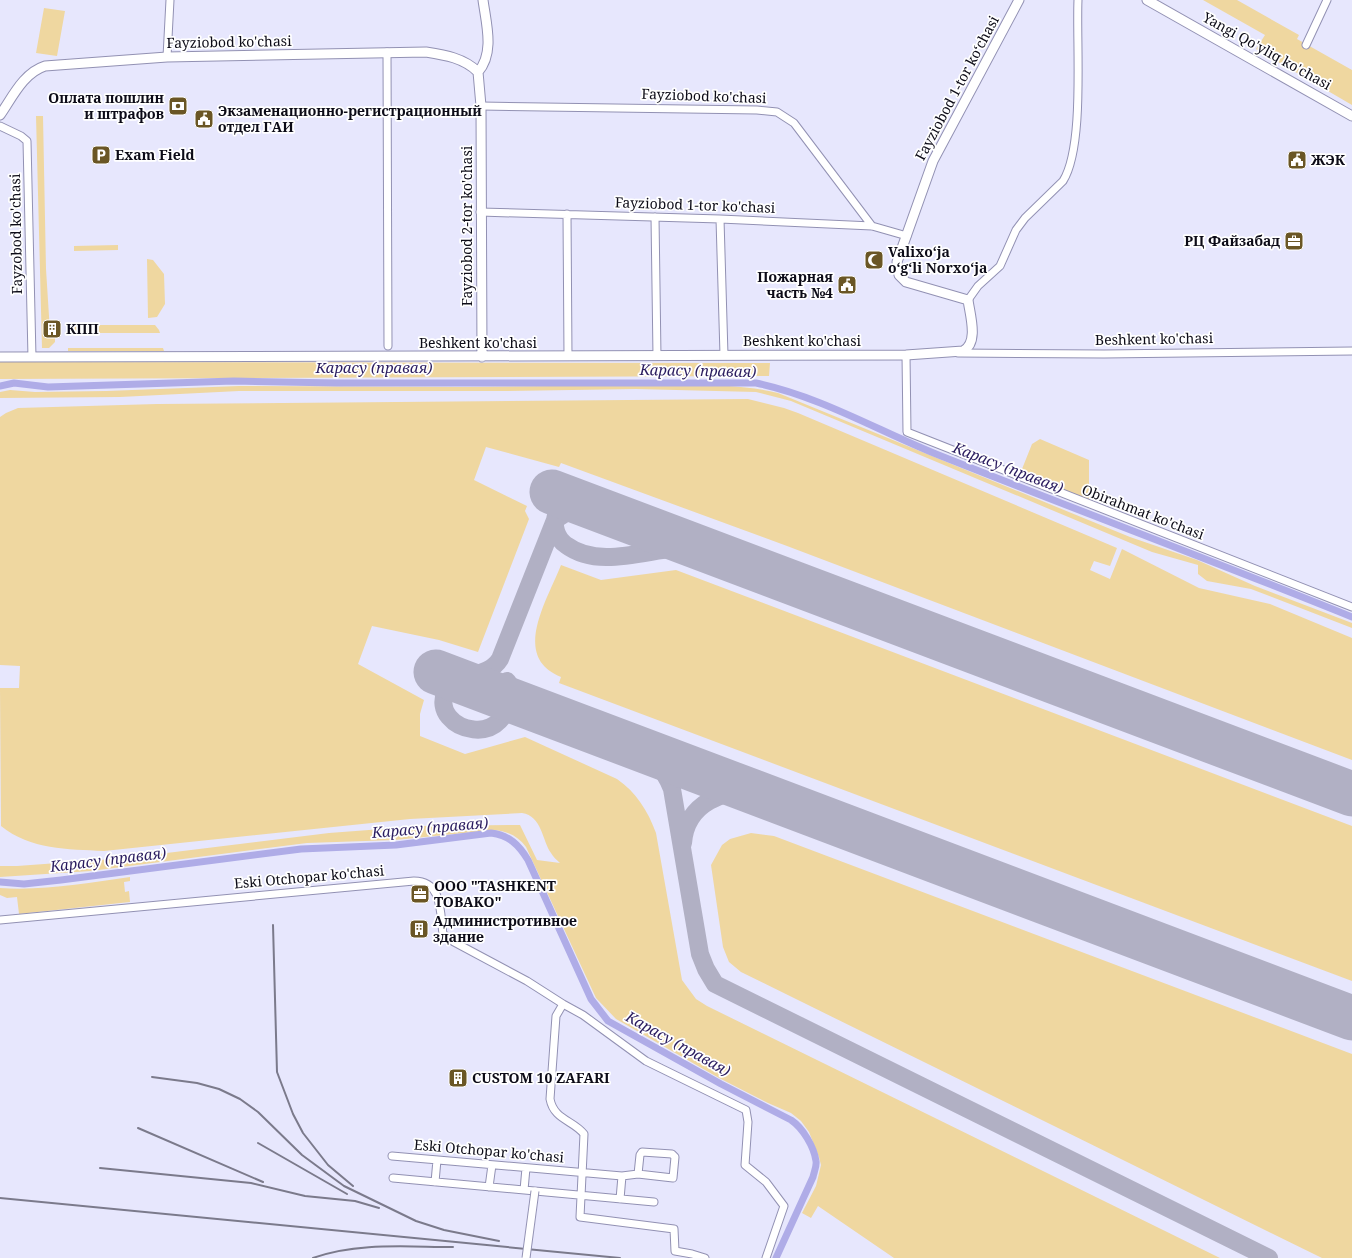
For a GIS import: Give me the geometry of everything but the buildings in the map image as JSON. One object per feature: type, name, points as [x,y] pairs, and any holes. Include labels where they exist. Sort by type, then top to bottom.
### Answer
[{"type":"street","points":[[167,57],[170,0]]},
{"type":"street","points":[[478,72],[484,64],[488,54],[483,0]]},
{"type":"street","name":"Fayziobod 1-tor koʻchasi","points":[[968,300],[910,284],[901,278],[897,272],[897,262],[933,161],[1019,0]]},
{"type":"street","points":[[979,353],[974,348],[968,300],[978,286],[1000,266],[1020,224],[1059,185],[1068,172],[1073,152],[1077,107],[1078,0]]},
{"type":"street","name":"Yangi Qo'yliq ko'chasi","points":[[1147,0],[1352,116]]},
{"type":"street","points":[[1306,46],[1328,0]]},
{"type":"street","points":[[387,52],[388,346]]},
{"type":"street","name":"Fayziobod ko'chasi","points":[[0,115],[27,77],[41,67],[167,57],[426,52],[461,60],[471,64],[478,72]]},
{"type":"street","name":"Fayziobod 2-tor ko'chasi","points":[[478,72],[480,106],[482,357]]},
{"type":"street","name":"Fayziobod ko'chasi","points":[[480,106],[757,110],[776,112],[794,123],[872,226]]},
{"type":"street","name":"Fayzobod ko'chasi","points":[[0,126],[21,136],[27,141],[32,357]]},
{"type":"street","name":"Fayziobod 1-tor ko'chasi","points":[[480,212],[720,219],[872,226],[907,236]]},
{"type":"street","points":[[567,214],[568,356]]},
{"type":"street","points":[[655,217],[657,356]]},
{"type":"street","points":[[720,219],[724,355]]},
{"type":"street","name":"Beshkent ko'chasi","points":[[957,353],[967,349],[973,338]]},
{"type":"street","name":"Beshkent ko'chasi","points":[[0,357],[482,357],[906,355],[957,353],[1097,354],[1352,351]]},
{"type":"street","name":"Obirahmat ko'chasi","points":[[906,355],[907,432],[1352,606]]},
{"type":"street","name":"Eski Otchopar ko'chasi","points":[[0,920],[420,881],[431,887],[437,895],[443,934],[454,942],[527,981],[583,1015],[646,1061],[746,1110],[748,1122],[745,1166],[766,1182],[784,1206],[766,1258]]},
{"type":"street","name":"Eski Otchopar ko'chasi","points":[[563,1004],[556,1016],[550,1099],[553,1109],[559,1117],[580,1129],[584,1134],[580,1217],[674,1228],[675,1251],[704,1258]]},
{"type":"street","name":"Eski Otchopar ko'chasi","points":[[392,1156],[622,1176],[638,1174],[673,1178],[675,1157],[672,1154],[642,1152],[640,1155],[638,1174]]},
{"type":"street","points":[[435,1182],[437,1160]]},
{"type":"street","points":[[490,1187],[492,1165]]},
{"type":"street","points":[[524,1190],[526,1168]]},
{"type":"street","points":[[620,1199],[622,1176]]},
{"type":"street","points":[[393,1178],[654,1202]]},
{"type":"street","points":[[526,1258],[534,1190]]},
{"type":"shaded area","points":[[1203,0],[1237,0],[1299,35],[1297,39],[1352,70],[1352,105],[1256,49],[1265,35]]},
{"type":"shaded area","points":[[44,8],[65,11],[57,56],[36,53]]},
{"type":"shaded area","points":[[36,116],[43,116],[46,269],[50,332],[55,332],[55,342],[49,348],[42,348]]},
{"type":"shaded area","points":[[118,245],[118,250],[74,251],[74,246]]},
{"type":"shaded area","points":[[147,259],[153,260],[164,274],[165,304],[157,317],[148,318]]},
{"type":"shaded area","points":[[72,325],[155,325],[160,333],[68,333]]},
{"type":"shaded area","points":[[68,348],[163,348],[164,351],[68,351]]},
{"type":"shaded area","points":[[0,362],[770,363],[769,376],[0,379]]},
{"type":"shaded area","points":[[636,385],[726,386],[743,387],[778,393],[1130,537],[1197,560],[1255,586],[1352,623],[1352,628],[1251,589],[1207,581],[1198,574],[1198,565],[1152,552],[791,401],[756,392],[636,389],[508,391],[239,391],[120,397],[0,398],[0,392],[10,390],[35,392],[239,386],[466,387]]},
{"type":"shaded area","points":[[748,399],[798,413],[1117,548],[1110,566],[1094,561],[1090,570],[1110,579],[1122,549],[1199,588],[1270,604],[1352,638],[1352,760],[787,546],[561,463],[559,467],[486,447],[474,480],[527,506],[525,511],[529,519],[478,652],[439,640],[372,626],[358,664],[424,700],[420,714],[420,736],[465,754],[525,737],[617,779],[624,784],[641,803],[656,833],[682,980],[696,999],[707,1006],[1220,1258],[894,1258],[818,1206],[811,1218],[802,1213],[816,1186],[821,1165],[809,1132],[801,1121],[791,1113],[719,1078],[616,1019],[596,998],[526,847],[516,837],[503,832],[494,830],[395,840],[307,843],[91,871],[0,877],[0,866],[126,858],[329,833],[422,826],[520,825],[537,860],[560,863],[548,848],[538,824],[529,815],[522,813],[410,819],[104,851],[63,849],[37,844],[13,834],[1,826],[0,688],[19,688],[20,666],[0,665],[0,417],[6,413],[18,408],[157,404]]},
{"type":"shaded area","points":[[1040,439],[1089,460],[1089,501],[1020,474],[1032,444]]},
{"type":"shaded area","points":[[561,565],[601,580],[676,570],[1352,826],[1352,981],[559,683],[561,677],[546,668],[538,656],[535,642],[537,626],[542,610]]},
{"type":"shaded area","points":[[751,833],[774,836],[1352,1054],[1352,1258],[1322,1258],[741,972],[729,962],[723,947],[711,865],[722,845],[730,839]]},
{"type":"shaded area","points":[[130,877],[130,881],[124,882],[125,892],[129,891],[130,902],[19,914],[17,897],[7,898],[0,895],[0,888],[16,889],[49,887]]},
{"type":"waterway","name":"Карасу (правая)","points":[[0,386],[14,383],[48,387],[234,381],[337,383],[756,383],[802,396],[848,414],[936,454],[1352,617]]},
{"type":"waterway","name":"Карасу (правая)","points":[[0,882],[24,884],[61,880],[301,849],[396,845],[491,833],[508,838],[517,845],[528,860],[591,999],[608,1021],[721,1084],[791,1120],[800,1128],[807,1138],[815,1156],[816,1163],[813,1177],[776,1258]]},
{"type":"taxiway","points":[[586,495],[598,499],[616,516]]},
{"type":"taxiway","points":[[508,683],[507,706],[499,721],[487,728],[473,729],[460,725],[449,717],[444,705],[446,691],[451,685],[464,678],[487,670],[494,666],[500,659],[555,520],[572,509],[594,507]]},
{"type":"taxiway","points":[[556,515],[555,527],[560,539],[566,545],[580,553],[611,557],[627,556],[676,548],[691,547],[706,550]]},
{"type":"taxiway","points":[[507,681],[520,699],[543,712]]},
{"type":"taxiway","points":[[629,745],[655,762],[665,774],[672,789],[700,954],[706,969],[715,984],[1269,1258]]},
{"type":"taxiway","points":[[683,843],[686,829],[691,817],[699,808],[709,801],[733,793],[746,792],[759,794]]},
{"type":"runway","points":[[552,492],[1352,794]]},
{"type":"runway","points":[[436,672],[1352,1018]]},
{"type":"railway","points":[[273,925],[277,1072],[293,1114],[303,1133],[328,1165],[353,1186]]},
{"type":"railway","points":[[152,1077],[197,1083],[219,1089],[240,1099],[258,1112],[302,1155],[344,1186],[416,1221],[444,1230],[499,1241]]},
{"type":"railway","points":[[138,1128],[263,1182]]},
{"type":"railway","points":[[258,1143],[347,1194]]},
{"type":"railway","points":[[100,1168],[251,1183],[305,1196],[355,1201],[379,1208]]},
{"type":"railway","points":[[0,1198],[620,1258]]},
{"type":"railway","points":[[313,1258],[330,1253],[365,1247],[453,1247]]},
{"type":"place","name":"Оплата пошлин и штрафов","points":[[178,106]]},
{"type":"place","name":"Экзаменационно-регистрационный отдел ГАИ","points":[[204,119]]},
{"type":"place","name":"Exam Field","points":[[101,155]]},
{"type":"place","name":"ЖЭК","points":[[1297,160]]},
{"type":"place","name":"РЦ Файзабад","points":[[1294,241]]},
{"type":"place","name":"Valixoʻja oʻgʻli Norxoʻja","points":[[874,260]]},
{"type":"place","name":"Пожарная часть №4","points":[[847,285]]},
{"type":"place","name":"КПП","points":[[52,329]]},
{"type":"place","name":"OOO \"TASHKENT TOBAKO\"","points":[[420,894]]},
{"type":"place","name":"Администротивное здание","points":[[419,929]]},
{"type":"place","name":"CUSTOM 10 ZAFARI","points":[[458,1078]]}]
